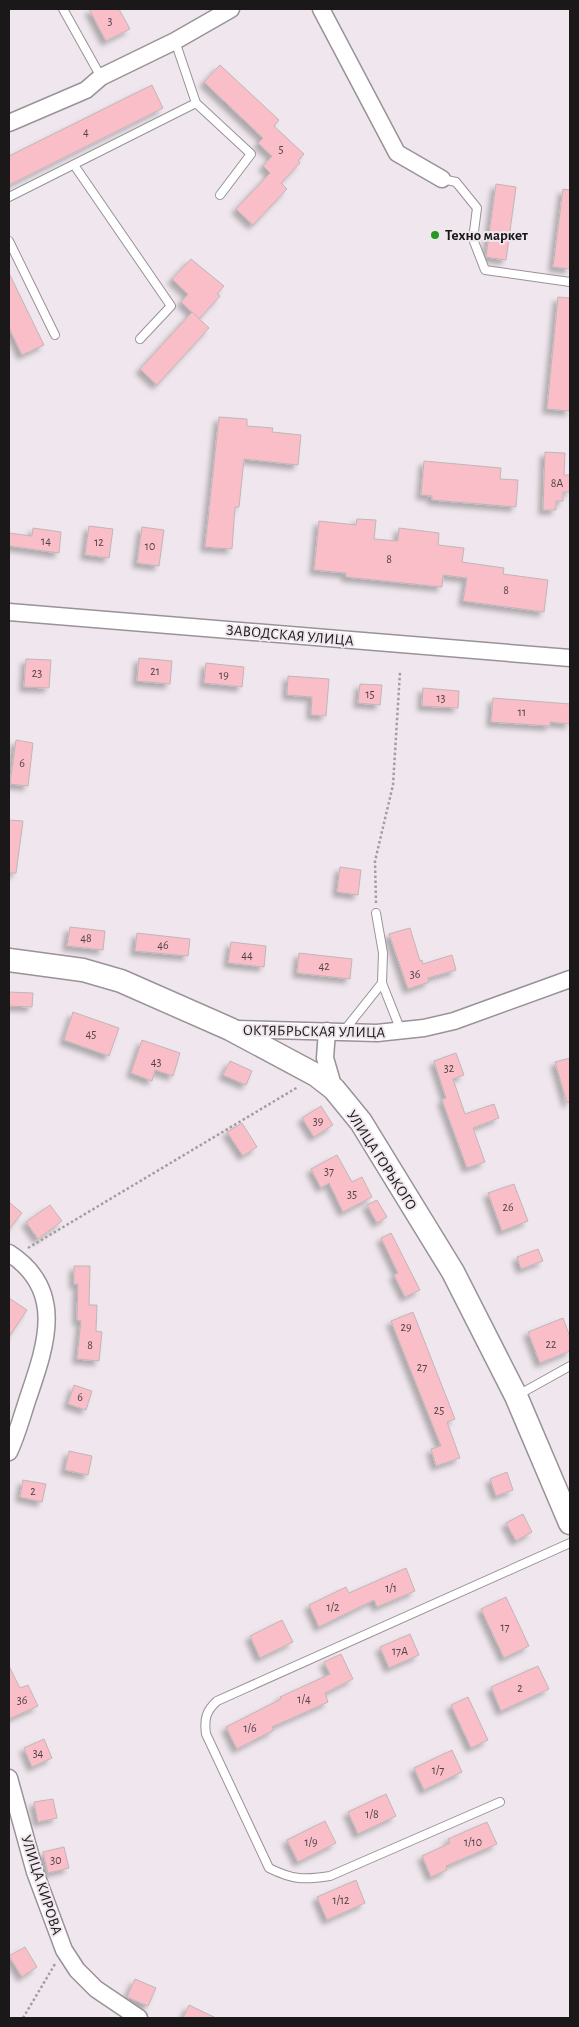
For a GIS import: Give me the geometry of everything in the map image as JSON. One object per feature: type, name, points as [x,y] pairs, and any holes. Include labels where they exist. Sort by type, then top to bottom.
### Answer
[{"type":"main road","name":"УЛИЦА ГОРЬКОГО","points":[[9,960],[84,970],[121,981],[230,1029],[325,1082],[361,1122],[453,1272],[516,1396],[570,1522]]},
{"type":"street","points":[[9,122],[86,90],[101,77],[175,41],[231,9]]},
{"type":"street","points":[[321,9],[397,153],[442,179]]},
{"type":"street","name":"ЗАВОДСКАЯ УЛИЦА","points":[[9,615],[570,658]]},
{"type":"street","name":"ОКТЯБРЬСКАЯ УЛИЦА","points":[[230,1029],[377,1033],[402,1031],[454,1021],[570,979]]},
{"type":"street","points":[[325,1082],[325,1058],[335,1032]]},
{"type":"street","points":[[9,1452],[39,1367],[46,1340],[48,1317],[43,1293],[33,1276],[12,1255]]},
{"type":"street","name":"УЛИЦА КИРОВА","points":[[9,1778],[35,1872],[64,1950],[77,1970],[96,1989],[139,2018]]},
{"type":"lane","points":[[63,9],[101,77]]},
{"type":"lane","points":[[175,41],[196,103],[251,154],[220,195]]},
{"type":"lane","points":[[9,197],[196,103]]},
{"type":"lane","points":[[74,165],[171,306],[140,339]]},
{"type":"lane","points":[[442,179],[456,182],[477,208],[473,239],[485,270],[570,282]]},
{"type":"lane","points":[[9,241],[56,336]]},
{"type":"lane","points":[[376,913],[383,953],[382,983],[402,1031]]},
{"type":"lane","points":[[335,1032],[382,983]]},
{"type":"lane","points":[[516,1396],[570,1366]]},
{"type":"lane","points":[[500,1802],[330,1876],[307,1880],[288,1878],[269,1868],[206,1734],[204,1721],[208,1709],[217,1701],[570,1543]]},
{"type":"path","points":[[376,913],[375,861],[392,785],[400,672]]},
{"type":"path","points":[[12,1255],[325,1082]]},
{"type":"path","points":[[22,2018],[64,1950]]},
{"type":"building","points":[[89,9],[119,9],[130,29],[106,41]]},
{"type":"building","points":[[220,65],[279,120],[274,126],[304,154],[298,161],[300,163],[281,183],[287,189],[253,225],[236,209],[270,173],[263,166],[272,156],[258,143],[263,138],[204,82]]},
{"type":"building","points":[[152,85],[163,108],[9,185],[9,156]]},
{"type":"building","points":[[496,184],[516,187],[506,260],[486,257]]},
{"type":"building","points":[[563,189],[570,190],[570,269],[553,267]]},
{"type":"building","points":[[191,259],[224,286],[217,294],[220,296],[199,319],[181,302],[188,294],[172,279]]},
{"type":"building","points":[[9,273],[44,345],[22,355],[9,328]]},
{"type":"building","points":[[558,297],[570,298],[570,411],[547,409]]},
{"type":"building","points":[[192,312],[209,328],[157,385],[140,369]]},
{"type":"building","points":[[219,417],[247,419],[247,426],[273,428],[272,432],[301,435],[298,465],[244,459],[239,507],[235,507],[232,549],[205,547]]},
{"type":"building","points":[[545,452],[565,453],[564,475],[570,475],[570,492],[563,492],[563,501],[556,501],[556,510],[543,510]]},
{"type":"building","points":[[424,461],[501,468],[500,479],[518,480],[516,507],[432,500],[432,496],[421,495]]},
{"type":"building","points":[[357,519],[376,520],[374,539],[398,541],[399,528],[439,533],[438,545],[464,548],[462,562],[504,568],[503,574],[548,580],[544,612],[463,601],[467,578],[443,575],[442,587],[346,577],[346,573],[314,570],[319,521],[356,525]]},
{"type":"building","points":[[89,526],[113,529],[109,558],[85,555]]},
{"type":"building","points":[[142,527],[164,530],[159,566],[137,563]]},
{"type":"building","points":[[33,528],[61,532],[59,553],[9,546],[9,533],[32,536]]},
{"type":"building","points":[[139,658],[172,661],[170,684],[137,681]]},
{"type":"building","points":[[26,659],[51,660],[49,688],[24,687]]},
{"type":"building","points":[[206,663],[244,667],[242,687],[204,683]]},
{"type":"building","points":[[288,676],[329,679],[326,716],[311,715],[312,697],[287,695]]},
{"type":"building","points":[[360,684],[382,685],[380,705],[358,703]]},
{"type":"building","points":[[423,688],[459,691],[458,708],[422,706]]},
{"type":"building","points":[[493,698],[570,704],[570,724],[550,722],[550,726],[491,722]]},
{"type":"building","points":[[16,740],[33,743],[28,786],[10,784]]},
{"type":"building","points":[[9,820],[23,821],[16,873],[9,873]]},
{"type":"building","points":[[340,867],[361,870],[358,895],[337,892]]},
{"type":"building","points":[[70,927],[105,931],[103,950],[67,946]]},
{"type":"building","points":[[410,928],[420,961],[422,960],[423,964],[452,955],[456,970],[428,978],[429,982],[408,989],[389,934]]},
{"type":"building","points":[[137,933],[190,939],[188,956],[135,951]]},
{"type":"building","points":[[231,942],[266,946],[264,967],[228,963]]},
{"type":"building","points":[[299,953],[352,959],[350,979],[297,973]]},
{"type":"building","points":[[9,992],[33,993],[32,1007],[9,1006]]},
{"type":"building","points":[[73,1012],[119,1028],[109,1056],[64,1040]]},
{"type":"building","points":[[142,1040],[180,1053],[173,1076],[155,1070],[152,1081],[131,1073]]},
{"type":"building","points":[[456,1053],[464,1075],[453,1079],[465,1114],[494,1104],[499,1118],[473,1128],[485,1162],[467,1168],[442,1100],[446,1098],[434,1061]]},
{"type":"building","points":[[570,1058],[570,1102],[567,1103],[555,1062]]},
{"type":"building","points":[[230,1061],[252,1071],[246,1085],[223,1075]]},
{"type":"building","points":[[321,1106],[333,1125],[314,1137],[302,1118]]},
{"type":"building","points":[[242,1123],[257,1147],[243,1156],[227,1132]]},
{"type":"building","points":[[337,1155],[352,1182],[362,1177],[372,1197],[343,1212],[329,1183],[321,1188],[311,1169]]},
{"type":"building","points":[[514,1184],[528,1221],[502,1231],[488,1193]]},
{"type":"building","points":[[377,1200],[387,1217],[377,1223],[367,1205]]},
{"type":"building","points":[[9,1202],[22,1213],[9,1229]]},
{"type":"building","points":[[50,1205],[62,1221],[38,1239],[26,1222]]},
{"type":"building","points":[[391,1233],[420,1290],[405,1297],[394,1275],[398,1273],[381,1238]]},
{"type":"building","points":[[538,1249],[543,1261],[521,1269],[517,1257]]},
{"type":"building","points":[[74,1266],[90,1266],[89,1305],[97,1305],[96,1331],[102,1332],[99,1361],[77,1359],[81,1321],[77,1320],[78,1284],[74,1284]]},
{"type":"building","points":[[9,1298],[27,1310],[9,1337]]},
{"type":"building","points":[[413,1312],[455,1419],[447,1422],[460,1458],[436,1466],[431,1449],[441,1446],[391,1321]]},
{"type":"building","points":[[563,1318],[570,1337],[570,1351],[540,1363],[528,1332]]},
{"type":"building","points":[[74,1385],[92,1391],[86,1410],[68,1404]]},
{"type":"building","points":[[69,1451],[92,1456],[88,1475],[65,1470]]},
{"type":"building","points":[[507,1472],[513,1490],[496,1496],[490,1479]]},
{"type":"building","points":[[23,1480],[46,1484],[42,1502],[20,1497]]},
{"type":"building","points":[[523,1514],[532,1532],[516,1541],[506,1523]]},
{"type":"building","points":[[406,1568],[415,1591],[377,1607],[374,1600],[319,1627],[309,1605],[346,1587],[349,1593]]},
{"type":"building","points":[[506,1597],[529,1646],[504,1658],[481,1609]]},
{"type":"building","points":[[282,1620],[293,1642],[260,1658],[250,1636]]},
{"type":"building","points":[[410,1634],[419,1655],[389,1668],[380,1647]]},
{"type":"building","points":[[341,1654],[353,1679],[325,1693],[328,1702],[272,1727],[274,1730],[237,1749],[226,1727],[281,1699],[280,1697],[330,1674],[324,1662]]},
{"type":"building","points":[[9,1666],[20,1688],[28,1685],[38,1706],[9,1719]]},
{"type":"building","points":[[538,1666],[549,1689],[501,1711],[491,1687]]},
{"type":"building","points":[[468,1697],[488,1740],[471,1748],[451,1705]]},
{"type":"building","points":[[44,1739],[52,1758],[32,1767],[24,1748]]},
{"type":"building","points":[[452,1750],[462,1772],[424,1790],[414,1768]]},
{"type":"building","points":[[386,1794],[396,1816],[358,1834],[348,1812]]},
{"type":"building","points":[[53,1799],[57,1818],[38,1822],[34,1802]]},
{"type":"building","points":[[325,1821],[336,1843],[298,1862],[287,1840]]},
{"type":"building","points":[[487,1822],[497,1844],[446,1866],[447,1870],[431,1877],[422,1856],[450,1843],[448,1839]]},
{"type":"building","points":[[64,1847],[69,1868],[48,1873],[43,1852]]},
{"type":"building","points":[[356,1880],[365,1903],[327,1920],[317,1897]]},
{"type":"building","points":[[25,1947],[37,1967],[22,1977],[9,1956]]},
{"type":"building","points":[[135,1979],[156,1988],[148,2006],[127,1997]]},
{"type":"building","points":[[189,2005],[216,2018],[183,2018]]},
{"type":"place","name":"Техно маркет","points":[[435,235]]}]
